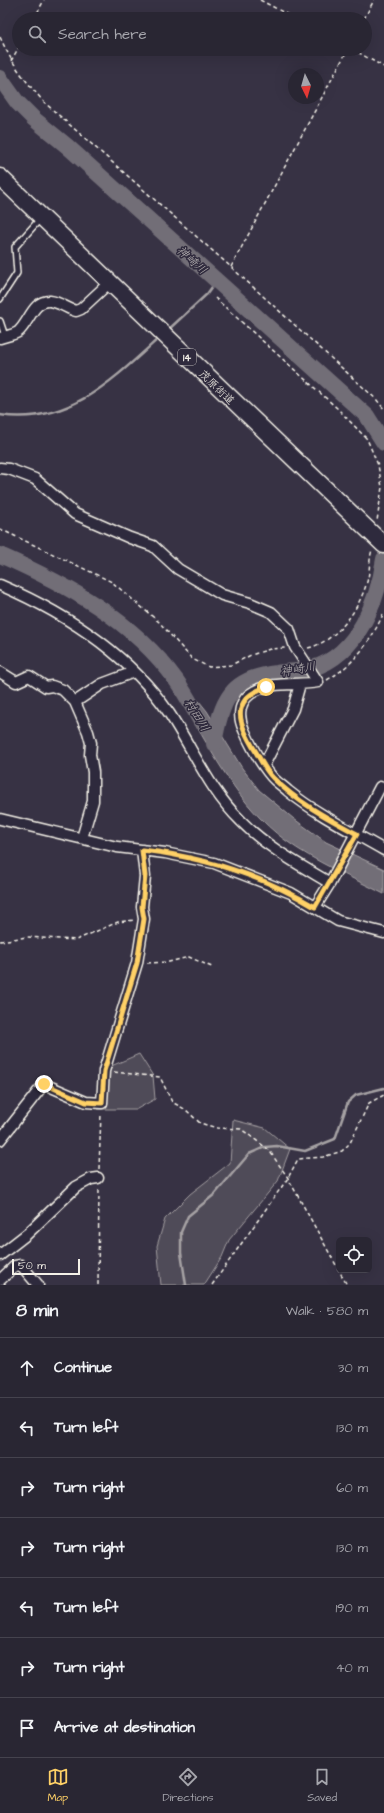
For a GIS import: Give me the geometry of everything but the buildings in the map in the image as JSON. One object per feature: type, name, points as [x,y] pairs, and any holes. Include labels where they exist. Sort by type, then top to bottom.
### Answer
[{"type":"main road","name":"茂原街道","points":[[0,177],[108,283],[379,541]]},
{"type":"street","points":[[2,337],[16,333],[24,326],[35,308],[42,303],[53,301],[76,311],[81,310],[108,283]]},
{"type":"street","points":[[0,468],[9,469],[35,479],[74,514],[130,538],[153,546],[178,569],[222,595],[250,603],[271,612],[289,629],[295,647],[318,682],[266,687],[255,690],[248,696],[240,708],[239,713],[242,726],[272,778],[310,809],[384,850]]},
{"type":"street","points":[[0,585],[49,608],[79,626],[109,648],[134,672],[168,712],[218,795],[241,822],[278,851],[330,883]]},
{"type":"street","points":[[0,672],[16,682],[28,676],[46,687],[52,686],[63,690],[75,702],[92,743],[90,755],[92,801],[82,838]]},
{"type":"street","points":[[75,702],[102,684],[134,672]]},
{"type":"street","points":[[264,765],[293,709],[300,684]]},
{"type":"street","points":[[315,907],[357,834],[380,787]]},
{"type":"street","points":[[0,819],[82,838],[214,863],[291,893],[338,921],[384,933]]},
{"type":"street","points":[[0,1140],[44,1084],[86,1102],[102,1103],[104,1071],[137,963],[144,919],[142,907],[145,876],[142,850]]},
{"type":"street","points":[[0,1255],[27,1234],[76,1187],[91,1179],[98,1178]]},
{"type":"street","points":[[0,1280],[14,1266],[21,1265],[38,1285]]},
{"type":"lane","points":[[0,299],[17,273],[15,247],[42,217]]},
{"type":"lane","points":[[0,321],[2,337]]},
{"type":"path","points":[[38,12],[44,0]]},
{"type":"path","points":[[260,0],[283,12]]},
{"type":"path","points":[[368,12],[374,0]]},
{"type":"path","points":[[0,37],[11,61],[22,78],[45,103],[231,266],[376,399],[384,409]]},
{"type":"path","points":[[11,61],[14,56]]},
{"type":"path","points":[[231,266],[344,56]]},
{"type":"path","points":[[365,56],[384,66]]},
{"type":"path","points":[[0,529],[112,582],[159,622],[192,659],[209,666],[231,665],[251,655],[270,649],[295,647],[308,648],[333,635],[352,612],[360,599],[368,579],[369,562],[379,541],[382,487],[378,466],[367,439],[338,409],[215,298]]},
{"type":"path","points":[[318,682],[324,681],[336,675],[361,651],[375,632],[384,612]]},
{"type":"path","points":[[0,941],[28,937],[76,940],[118,922],[144,919]]},
{"type":"path","points":[[137,963],[169,962],[189,957],[214,968]]},
{"type":"path","points":[[104,1071],[160,1078],[172,1102],[186,1110],[200,1123],[217,1128],[241,1129],[269,1150],[288,1178],[347,1285]]},
{"type":"path","points":[[212,1285],[288,1178],[298,1159],[323,1157],[342,1151],[350,1143],[368,1103],[384,1095]]},
{"type":"path","points":[[98,1285],[98,1178],[102,1103]]},
{"type":"shaded area","points":[[139,1054],[153,1076],[155,1099],[137,1109],[98,1109],[102,1070]]},
{"type":"shaded area","points":[[233,1120],[265,1128],[290,1149],[278,1181],[229,1240],[222,1257],[204,1285],[161,1285],[157,1246],[165,1219],[190,1194],[230,1163]]},
{"type":"water","points":[[199,701],[207,711],[242,768],[259,790],[294,819],[326,842],[384,869],[384,894],[297,848],[285,840],[254,811],[228,778],[185,706]]},
{"type":"waterway","name":"神崎川","points":[[0,78],[17,102],[34,119],[67,146],[367,416],[384,443]]},
{"type":"waterway","points":[[168,330],[207,294],[217,280]]},
{"type":"waterway","points":[[0,415],[25,417],[47,413],[68,406],[88,396],[107,383],[160,337]]},
{"type":"waterway","name":"村田川","points":[[0,555],[73,591],[97,606],[140,639],[159,659],[180,685],[201,722]]},
{"type":"waterway","name":"神崎川","points":[[214,744],[220,715],[230,694],[238,686],[248,680],[261,676],[313,668],[329,661],[342,651],[354,638],[371,608],[377,591],[384,559]]},
{"type":"waterway","points":[[186,1285],[181,1253],[181,1232],[188,1216],[215,1194],[249,1154],[265,1147],[277,1146],[305,1151],[335,1139],[348,1102],[356,1095],[384,1088]]},
{"type":"route","points":[[44,1084],[86,1102],[102,1103],[104,1071],[137,963],[144,919],[142,907],[145,876],[142,850],[166,853],[214,863],[291,893],[315,907],[330,883],[357,834],[310,809],[272,778],[261,762],[242,726],[239,713],[243,702],[248,696],[255,690],[266,687]]}]
